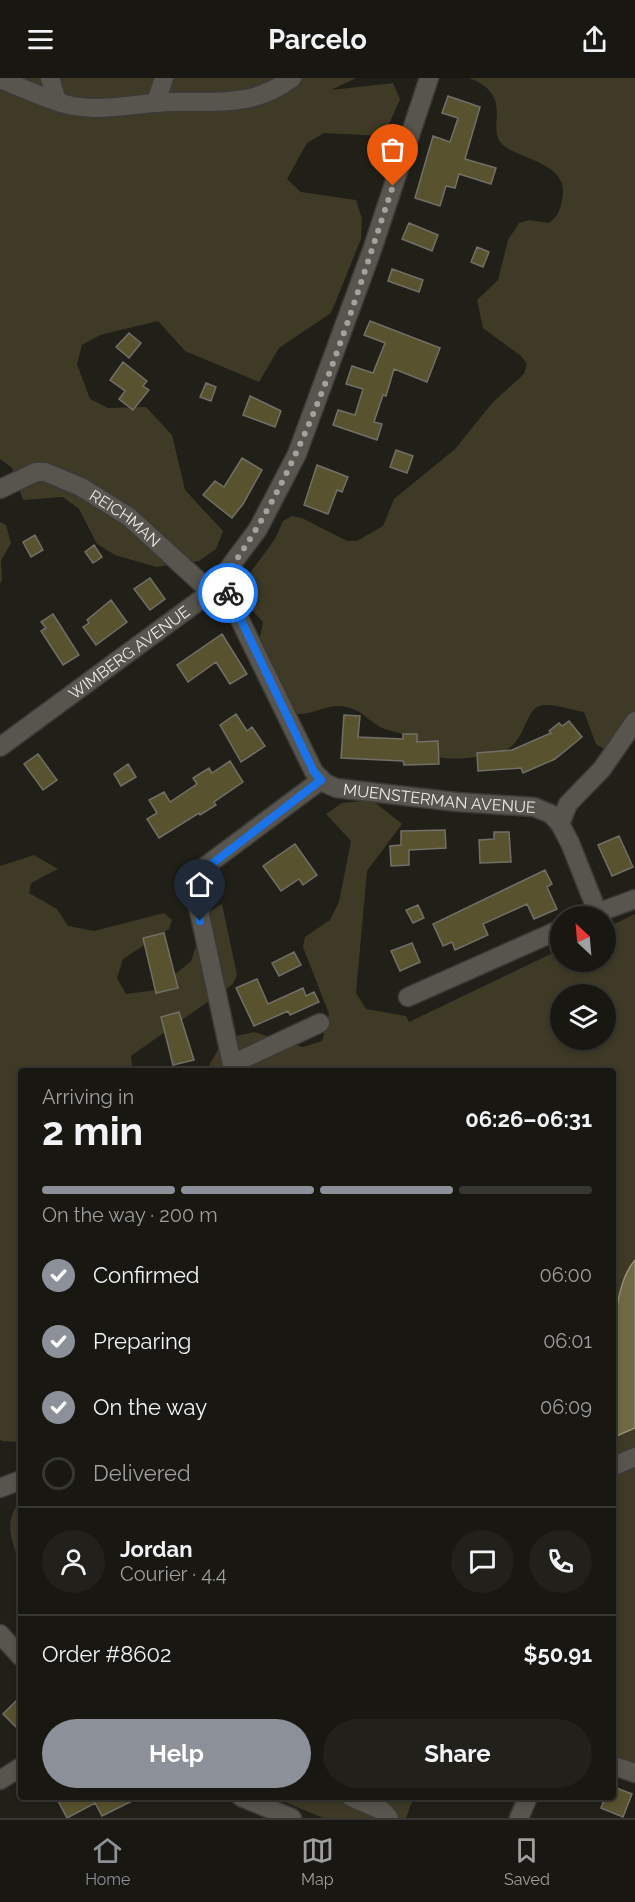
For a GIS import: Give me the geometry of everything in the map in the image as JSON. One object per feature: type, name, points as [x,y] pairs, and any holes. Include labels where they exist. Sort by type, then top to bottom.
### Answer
[{"type":"street","points":[[50,78],[57,101]]},
{"type":"street","points":[[156,102],[164,78]]},
{"type":"street","points":[[0,79],[74,106],[119,109],[156,102],[229,103],[277,90],[292,78]]},
{"type":"street","name":"WIMBERG AVENUE","points":[[0,747],[216,587],[258,529],[297,454],[368,261],[429,78]]},
{"type":"street","name":"REICHMAN","points":[[0,489],[27,475],[45,472],[97,495],[129,517],[216,587],[314,772],[321,780]]},
{"type":"street","points":[[592,906],[560,824],[568,804],[602,769],[635,721]]},
{"type":"street","name":"MUENSTERMAN AVENUE","points":[[321,1023],[232,1064],[196,901],[196,882],[207,865],[321,780],[336,788],[457,802],[534,807],[551,814],[560,824]]},
{"type":"street","points":[[616,907],[635,899]]},
{"type":"street","points":[[408,997],[550,934]]},
{"type":"street","points":[[616,1465],[635,1458]]},
{"type":"street","points":[[0,1488],[18,1481]]},
{"type":"street","points":[[0,1634],[18,1654]]},
{"type":"street","points":[[616,1767],[635,1773]]},
{"type":"street","points":[[0,1780],[18,1769]]},
{"type":"street","points":[[358,1800],[383,1810],[389,1818]]},
{"type":"street","points":[[519,1818],[527,1800]]},
{"type":"street","points":[[261,1801],[292,1818]]},
{"type":"shaded area","points":[[0,78],[356,78],[331,90],[393,83],[400,99],[384,136],[324,133],[307,143],[287,179],[301,192],[356,200],[362,218],[361,239],[331,313],[279,348],[259,382],[185,351],[158,321],[100,335],[82,345],[77,364],[90,399],[108,408],[146,407],[172,435],[185,490],[223,531],[216,549],[199,561],[156,567],[115,555],[97,544],[79,509],[63,497],[23,500],[12,468],[0,459]]},
{"type":"shaded area","points":[[469,78],[635,78],[635,738],[604,749],[596,744],[584,712],[553,705],[537,707],[516,742],[509,748],[500,753],[459,758],[437,756],[407,736],[380,727],[360,712],[346,707],[331,707],[303,714],[289,712],[259,642],[263,622],[238,595],[241,585],[275,539],[283,521],[292,516],[302,518],[347,541],[357,541],[383,526],[394,499],[455,449],[493,402],[524,374],[527,364],[521,356],[483,328],[477,300],[498,280],[508,240],[519,223],[529,220],[549,223],[559,210],[563,188],[559,178],[552,171],[503,145],[496,130],[496,103],[492,94],[483,85]]},
{"type":"shaded area","points":[[0,522],[6,525],[11,543],[1,561],[2,580],[0,584]]},
{"type":"shaded area","points":[[372,800],[402,824],[367,871],[356,993],[366,1009],[406,1016],[409,1022],[550,954],[550,972],[616,972],[616,923],[635,914],[635,1766],[616,1761],[616,1068],[208,1068],[224,1039],[254,1032],[303,1047],[322,1041],[329,1014],[303,947],[305,937],[330,920],[339,902],[351,841],[326,814],[342,803]]},
{"type":"shaded area","points":[[34,855],[58,869],[31,883],[29,893],[57,909],[68,926],[94,931],[164,913],[172,920],[169,929],[123,959],[117,978],[126,994],[156,990],[191,961],[207,913],[222,904],[237,975],[233,984],[131,1056],[133,1068],[18,1068],[18,1442],[0,1439],[0,866]]},
{"type":"shaded area","points":[[635,1260],[635,1428],[616,1436],[616,1312],[626,1275]]},
{"type":"shaded area","points":[[18,1504],[18,1562],[10,1526]]},
{"type":"shaded area","points":[[280,1800],[413,1800],[406,1818],[323,1818]]},
{"type":"building","points":[[448,96],[480,107],[465,159],[496,168],[491,184],[459,174],[455,188],[446,186],[440,206],[415,198],[433,136],[450,142],[458,118],[442,113]]},
{"type":"building","points":[[409,223],[438,235],[432,251],[402,239]]},
{"type":"building","points":[[477,247],[489,252],[483,267],[471,262]]},
{"type":"building","points":[[392,269],[423,280],[419,292],[388,281]]},
{"type":"building","points":[[370,321],[440,348],[427,382],[394,369],[386,396],[383,395],[374,422],[382,424],[377,440],[333,425],[338,410],[355,415],[363,389],[346,384],[352,366],[373,373],[385,343],[364,335]]},
{"type":"building","points":[[129,333],[141,343],[129,358],[116,347]]},
{"type":"building","points":[[123,362],[147,381],[143,386],[149,390],[133,410],[119,399],[125,391],[110,380]]},
{"type":"building","points":[[206,383],[216,387],[211,401],[200,397]]},
{"type":"building","points":[[250,396],[281,411],[275,427],[243,415]]},
{"type":"building","points":[[396,450],[413,456],[407,473],[390,467]]},
{"type":"building","points":[[242,458],[262,470],[243,504],[232,518],[203,495],[215,481],[224,487]]},
{"type":"building","points":[[317,465],[348,477],[342,492],[337,490],[328,514],[304,505]]},
{"type":"building","points":[[35,535],[43,550],[31,557],[23,542]]},
{"type":"building","points":[[94,545],[102,557],[93,563],[85,552]]},
{"type":"building","points":[[150,578],[165,599],[150,610],[134,589]]},
{"type":"building","points":[[111,600],[127,622],[96,645],[83,627],[89,623],[87,620]]},
{"type":"building","points":[[53,614],[79,655],[63,665],[41,631],[46,628],[41,622]]},
{"type":"building","points":[[222,634],[247,674],[230,684],[216,662],[188,682],[177,665]]},
{"type":"building","points":[[236,714],[247,731],[252,727],[265,746],[241,762],[220,725]]},
{"type":"building","points":[[344,715],[360,716],[358,737],[403,739],[403,734],[417,734],[417,742],[438,741],[439,764],[404,765],[403,761],[341,758]]},
{"type":"building","points":[[569,721],[582,737],[555,759],[523,773],[521,768],[478,771],[477,753],[512,750],[551,733],[549,731],[559,723],[562,726]]},
{"type":"building","points":[[38,754],[57,780],[43,790],[24,764]]},
{"type":"building","points":[[230,761],[243,782],[214,802],[216,805],[159,838],[147,819],[157,813],[149,800],[164,792],[170,802],[197,784],[193,778],[209,768],[212,773]]},
{"type":"building","points":[[128,764],[136,777],[121,786],[114,774]]},
{"type":"building","points":[[445,830],[446,848],[409,850],[409,865],[391,866],[390,846],[401,845],[401,831]]},
{"type":"building","points":[[494,832],[509,832],[511,862],[480,863],[479,840],[494,839]]},
{"type":"building","points":[[619,836],[633,867],[612,876],[598,845]]},
{"type":"building","points":[[295,844],[317,875],[303,885],[299,879],[281,891],[263,866]]},
{"type":"building","points":[[545,870],[552,884],[547,887],[556,906],[550,906],[550,912],[534,919],[527,904],[483,924],[488,935],[455,950],[452,942],[443,946],[433,924]]},
{"type":"building","points":[[418,905],[424,918],[413,923],[406,910]]},
{"type":"building","points":[[164,933],[178,988],[156,993],[143,938]]},
{"type":"building","points":[[412,943],[420,962],[400,971],[391,951]]},
{"type":"building","points":[[294,952],[301,965],[279,976],[272,963]]},
{"type":"building","points":[[257,979],[268,1004],[303,988],[306,996],[314,992],[319,1002],[290,1015],[288,1011],[254,1026],[236,988]]},
{"type":"building","points":[[179,1012],[194,1060],[173,1065],[161,1017]]},
{"type":"building","points":[[18,1699],[18,1729],[3,1714]]},
{"type":"building","points":[[616,1788],[632,1794],[623,1817],[601,1808],[604,1800],[616,1800]]},
{"type":"building","points":[[58,1800],[134,1800],[102,1816],[95,1803],[67,1818]]},
{"type":"way so far","points":[[228,593],[221,581],[258,529],[297,454],[341,338],[393,186]]},
{"type":"route","points":[[200,921],[195,892],[200,873],[207,865],[321,780],[314,772],[228,593]]}]
